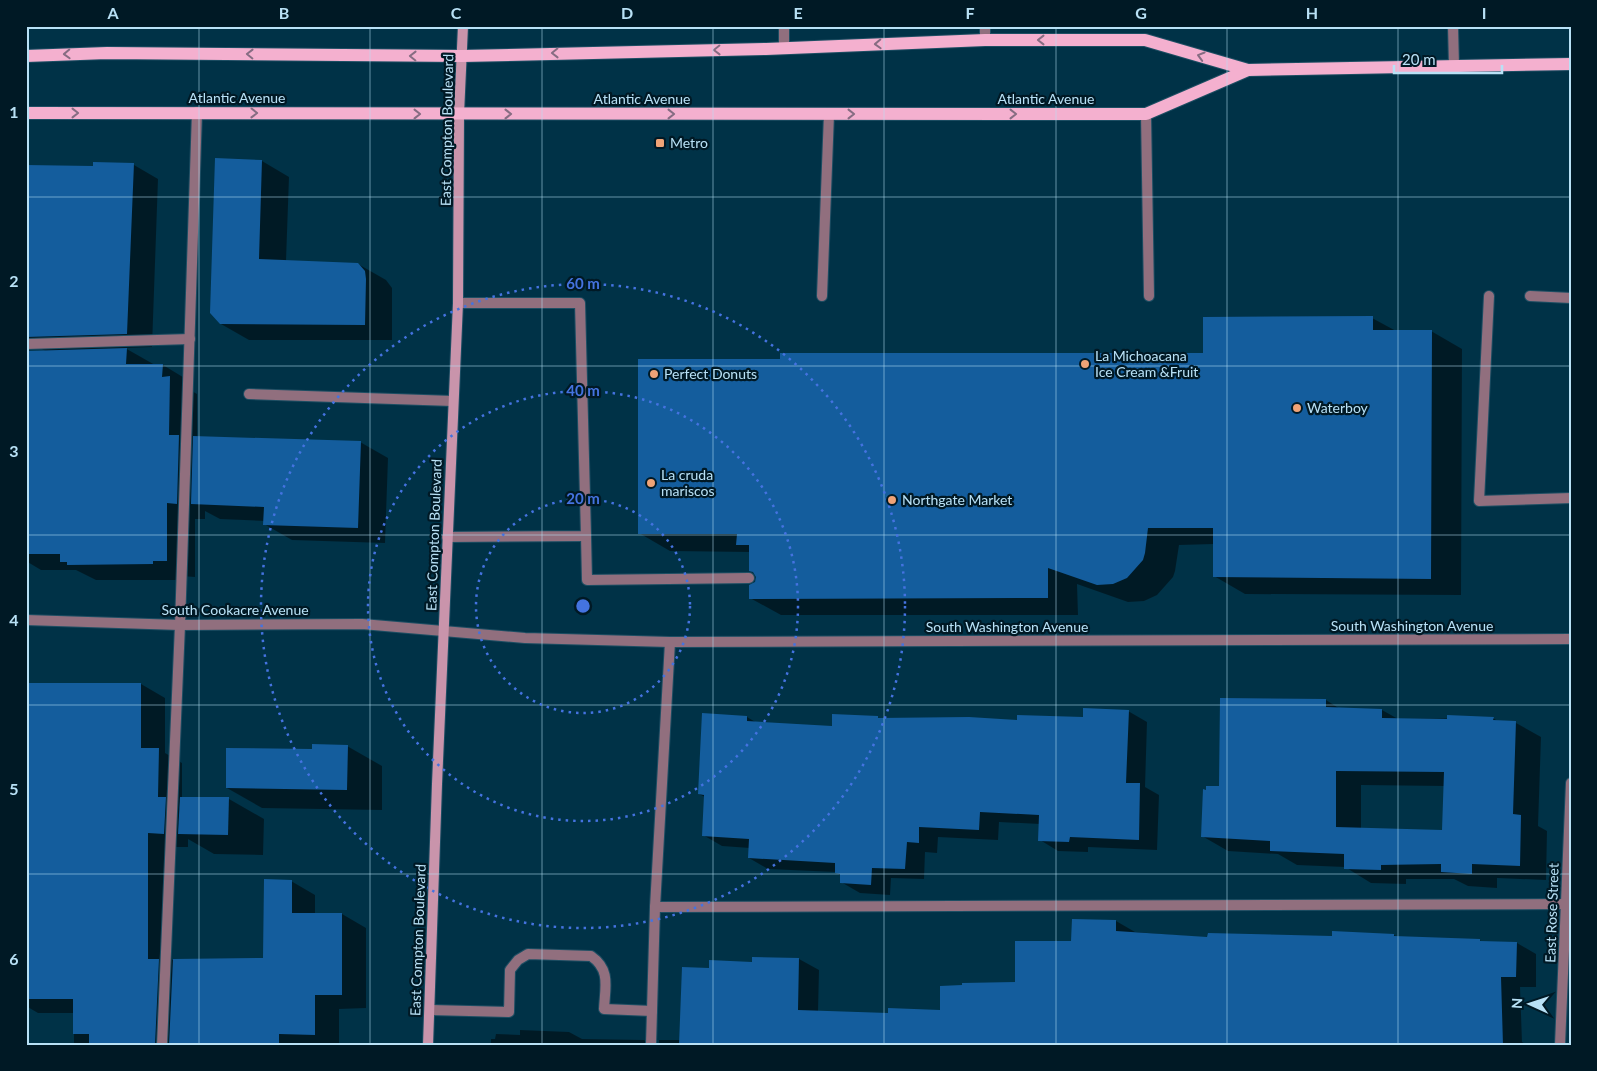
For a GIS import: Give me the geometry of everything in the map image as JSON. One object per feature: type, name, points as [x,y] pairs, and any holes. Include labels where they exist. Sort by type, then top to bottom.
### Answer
[{"type":"main road","name":"East Compton Boulevard","points":[[428,1045],[437,784],[458,303],[459,114],[463,26]]},
{"type":"main road","name":"Atlantic Avenue","points":[[26,56],[107,53],[462,56],[784,48],[984,40],[1145,40],[1248,70],[1571,64]]},
{"type":"main road","name":"Atlantic Avenue","points":[[26,113],[1146,114],[1248,70]]},
{"type":"street","points":[[784,26],[784,48]]},
{"type":"street","points":[[984,40],[985,26]]},
{"type":"street","points":[[1453,26],[1454,66]]},
{"type":"street","points":[[162,1045],[180,624],[197,112]]},
{"type":"street","points":[[822,296],[829,114]]},
{"type":"street","points":[[1146,114],[1149,296]]},
{"type":"street","points":[[1489,296],[1479,501],[1571,498]]},
{"type":"street","points":[[1530,296],[1571,298]]},
{"type":"street","points":[[458,303],[580,303],[587,580],[749,578]]},
{"type":"street","points":[[26,344],[190,339]]},
{"type":"street","points":[[249,394],[453,401]]},
{"type":"street","points":[[447,537],[586,536]]},
{"type":"street","name":"South Cookacre Avenue","points":[[26,620],[180,624],[362,624],[444,631]]},
{"type":"street","name":"South Washington Avenue","points":[[444,631],[525,638],[670,642],[1571,639]]},
{"type":"street","points":[[651,1045],[656,907],[670,642]]},
{"type":"street","name":"East Rose Street","points":[[1560,1045],[1568,904],[1571,783]]},
{"type":"street","points":[[656,907],[1568,904]]},
{"type":"street","points":[[430,1010],[509,1012],[510,970],[518,960],[528,954],[591,956],[600,962],[606,973],[604,1009],[652,1011]]},
{"type":"building","points":[[215,158],[262,160],[259,259],[358,263],[365,271],[366,279],[365,325],[220,324],[210,313]]},
{"type":"building","points":[[93,162],[134,163],[127,334],[26,337],[26,165],[93,166]]},
{"type":"building","points":[[1373,316],[1373,330],[1432,330],[1431,579],[1213,577],[1213,528],[1148,528],[1143,560],[1127,578],[1113,584],[1097,585],[1048,568],[1048,598],[749,599],[749,585],[755,582],[756,577],[753,572],[749,571],[749,545],[736,545],[737,534],[638,534],[638,359],[780,359],[780,353],[1203,353],[1203,317]]},
{"type":"building","points":[[127,348],[126,364],[163,364],[162,377],[170,376],[169,435],[179,435],[177,504],[167,503],[167,561],[153,561],[153,564],[67,565],[67,562],[60,562],[60,554],[26,554],[26,351]]},
{"type":"building","points":[[193,436],[361,441],[358,528],[263,525],[264,507],[191,504]]},
{"type":"building","points":[[26,683],[141,683],[141,748],[159,748],[158,797],[166,797],[164,834],[148,833],[148,959],[159,959],[155,1045],[89,1045],[89,1034],[73,1034],[73,999],[26,999]]},
{"type":"building","points":[[1220,698],[1326,699],[1326,707],[1382,709],[1382,718],[1447,719],[1447,715],[1494,717],[1493,720],[1516,721],[1513,814],[1521,815],[1520,866],[1472,864],[1472,874],[1441,872],[1441,864],[1381,865],[1381,870],[1344,869],[1344,854],[1270,851],[1270,841],[1201,837],[1203,789],[1206,790],[1206,786],[1219,786]],"holes":[[[1336,771],[1444,772],[1442,830],[1336,827]]]},
{"type":"building","points":[[1083,708],[1129,710],[1126,783],[1140,783],[1139,840],[1070,837],[1069,842],[1038,841],[1039,815],[980,812],[979,830],[919,827],[919,843],[907,842],[905,869],[872,868],[871,885],[840,883],[840,874],[835,873],[835,863],[748,858],[749,839],[702,836],[704,795],[698,794],[702,713],[747,716],[747,721],[832,726],[832,714],[878,716],[878,718],[969,717],[1017,720],[1017,715],[1083,717]]},
{"type":"building","points":[[312,744],[348,745],[347,790],[226,788],[226,748],[312,749]]},
{"type":"building","points":[[180,797],[229,797],[228,835],[178,834]]},
{"type":"building","points":[[264,879],[292,880],[292,913],[342,913],[342,995],[315,995],[315,1035],[279,1034],[279,1045],[169,1045],[173,959],[263,958]]},
{"type":"building","points":[[1072,919],[1116,920],[1116,931],[1207,937],[1208,933],[1332,936],[1332,931],[1517,942],[1516,977],[1501,977],[1503,1045],[679,1045],[682,967],[709,968],[709,960],[752,962],[752,957],[799,958],[798,1010],[888,1013],[888,1008],[940,1010],[940,986],[962,985],[962,983],[1015,982],[1015,941],[1071,941]]},
{"type":"place","name":"Metro","points":[[660,143]]},
{"type":"place","name":"La Michoacana Ice Cream &Fruit","points":[[1085,364]]},
{"type":"place","name":"Perfect Donuts","points":[[654,374]]},
{"type":"place","name":"Waterboy","points":[[1297,408]]},
{"type":"place","name":"La cruda mariscos","points":[[651,483]]},
{"type":"place","name":"Northgate Market","points":[[892,500]]}]
